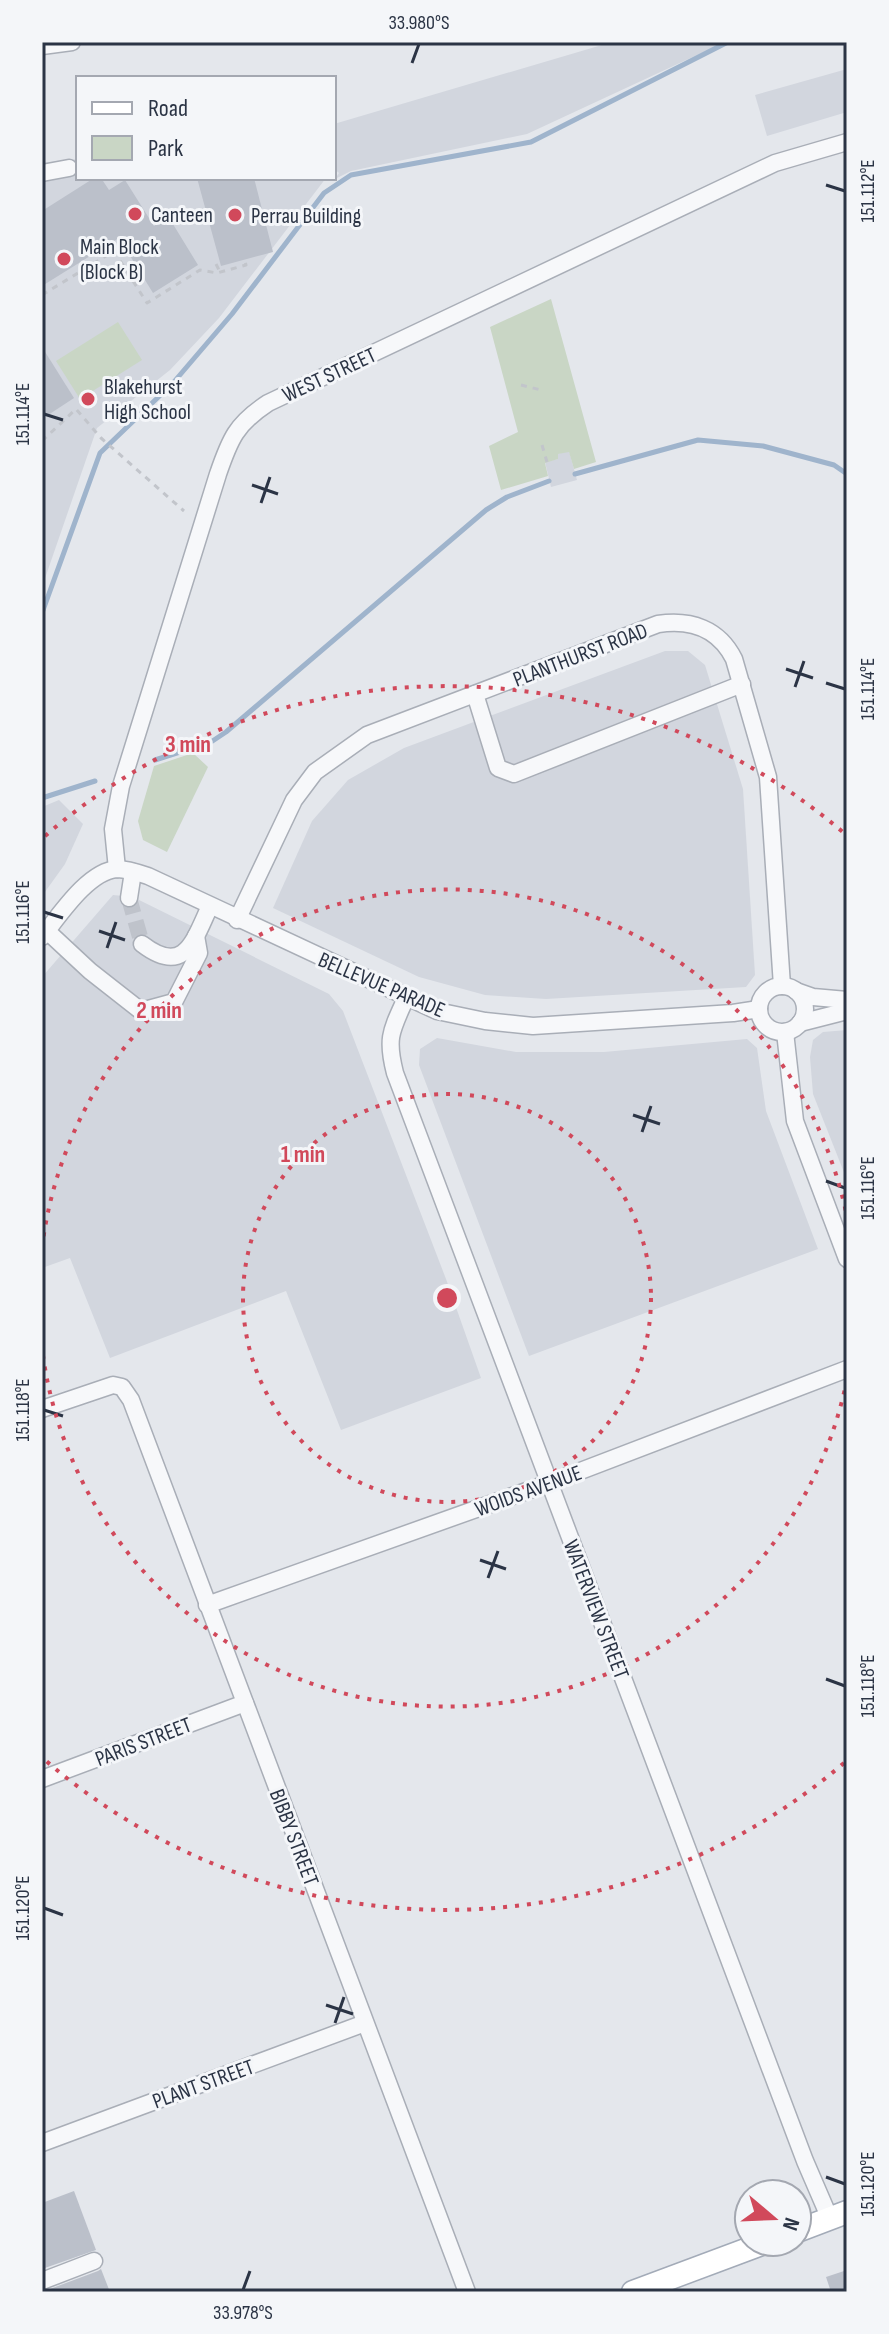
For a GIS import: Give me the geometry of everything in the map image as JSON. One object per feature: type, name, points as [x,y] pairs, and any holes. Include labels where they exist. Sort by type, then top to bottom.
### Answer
[{"type":"main road","points":[[813,2225],[838,2215]]},
{"type":"main road","points":[[647,2289],[733,2255]]},
{"type":"street","points":[[42,46],[72,42]]},
{"type":"street","name":"WEST STREET","points":[[129,898],[125,870],[113,829],[121,786],[218,474],[229,441],[238,426],[268,403],[775,163],[847,142]]},
{"type":"street","points":[[42,173],[69,168]]},
{"type":"street","name":"PLANTHURST ROAD","points":[[237,920],[294,800],[315,772],[367,735],[658,624],[673,621],[700,626],[719,638],[734,659],[742,684],[768,777],[789,989]]},
{"type":"street","points":[[475,694],[498,768],[514,774],[742,684]]},
{"type":"street","points":[[125,870],[104,872],[87,884],[44,934],[141,1011],[174,1002],[199,953],[196,936]]},
{"type":"street","name":"BELLEVUE PARADE","points":[[125,870],[148,876],[437,1011],[485,1021],[533,1026],[759,1009]]},
{"type":"street","points":[[142,944],[153,953],[177,957],[187,952],[210,906]]},
{"type":"street","points":[[789,989],[805,1007],[800,1023]]},
{"type":"street","points":[[847,1000],[813,997],[789,989],[767,992],[759,1009],[766,1027],[785,1032],[800,1023],[847,1011]]},
{"type":"street","name":"WATERVIEW STREET","points":[[406,998],[393,1027],[388,1048],[395,1073],[799,2146],[838,2215]]},
{"type":"street","points":[[785,1032],[795,1121],[847,1259]]},
{"type":"street","name":"WOIDS AVENUE","points":[[207,1605],[549,1483],[847,1369]]},
{"type":"street","name":"BIBBY STREET","points":[[42,1409],[108,1385],[119,1386],[127,1392],[467,2292]]},
{"type":"street","name":"PARIS STREET","points":[[42,1779],[245,1703]]},
{"type":"street","name":"PLANT STREET","points":[[42,2143],[365,2023]]},
{"type":"street","points":[[42,2281],[94,2261]]},
{"type":"path","points":[[42,295],[114,251],[147,303],[200,270],[220,272],[246,265],[245,261]]},
{"type":"path","points":[[216,264],[220,272]]},
{"type":"path","points":[[521,385],[541,390]]},
{"type":"path","points":[[42,441],[76,409],[101,438],[184,511]]},
{"type":"path","points":[[542,445],[547,462]]},
{"type":"path","points":[[42,575],[43,586]]},
{"type":"shaded area","points":[[612,42],[725,42],[527,134],[351,171],[336,178],[339,173],[336,171],[336,123]]},
{"type":"shaded area","points":[[847,69],[847,112],[767,136],[755,95]]},
{"type":"shaded area","name":"Blakehurst High School","points":[[76,159],[76,180],[324,180],[219,318],[170,370],[97,428],[42,587],[42,163]]},
{"type":"shaded area","points":[[569,451],[577,480],[551,487],[545,462],[558,459],[557,454]]},
{"type":"shaded area","points":[[665,651],[688,651],[705,665],[743,789],[755,975],[746,987],[546,999],[485,995],[419,977],[273,908],[312,821],[348,780],[404,748]]},
{"type":"shaded area","points":[[59,800],[83,824],[65,864],[42,896],[42,807]]},
{"type":"shaded area","points":[[113,895],[133,897],[329,994],[343,1011],[481,1378],[341,1430],[286,1291],[110,1358],[70,1258],[42,1268],[42,977]]},
{"type":"shaded area","points":[[847,1030],[847,1180],[813,1094],[810,1057],[813,1040],[823,1032]]},
{"type":"shaded area","points":[[437,1038],[516,1052],[604,1052],[747,1039],[757,1048],[766,1111],[818,1249],[529,1356],[419,1065],[420,1049]]},
{"type":"green space","points":[[551,299],[596,462],[574,469],[569,452],[558,454],[558,459],[545,463],[548,476],[501,490],[489,446],[518,432],[490,327]]},
{"type":"green space","points":[[118,322],[142,360],[80,399],[56,361]]},
{"type":"green space","points":[[193,753],[208,767],[167,852],[143,840],[138,821],[154,766]]},
{"type":"building","points":[[91,180],[102,180],[109,190],[125,180],[154,226],[168,216],[198,265],[153,293],[119,238],[42,286],[42,211]]},
{"type":"building","name":"Perrau Building","points":[[198,180],[255,180],[273,252],[221,266]]},
{"type":"building","points":[[42,347],[74,398],[42,419]]},
{"type":"building","points":[[74,2191],[96,2250],[42,2269],[42,2203]]},
{"type":"building","points":[[101,2269],[110,2292],[42,2292],[98,2271]]},
{"type":"building","points":[[847,2270],[847,2292],[831,2292],[826,2277]]},
{"type":"waterway","points":[[42,613],[100,453],[173,383],[232,314],[324,193],[351,175],[531,142],[728,42]]},
{"type":"waterway","points":[[575,474],[698,440],[763,446],[834,465],[847,474]]},
{"type":"waterway","points":[[155,760],[211,742],[226,732],[486,510],[507,497],[549,481]]},
{"type":"waterway","points":[[42,798],[95,781]]},
{"type":"tunnel","points":[[129,898],[142,944]]},
{"type":"place","name":"Canteen","points":[[135,214]]},
{"type":"place","name":"Perrau Building","points":[[235,215]]},
{"type":"place","name":"Main Block (Block B)","points":[[64,259]]},
{"type":"place","name":"Blakehurst High School","points":[[88,399]]}]
